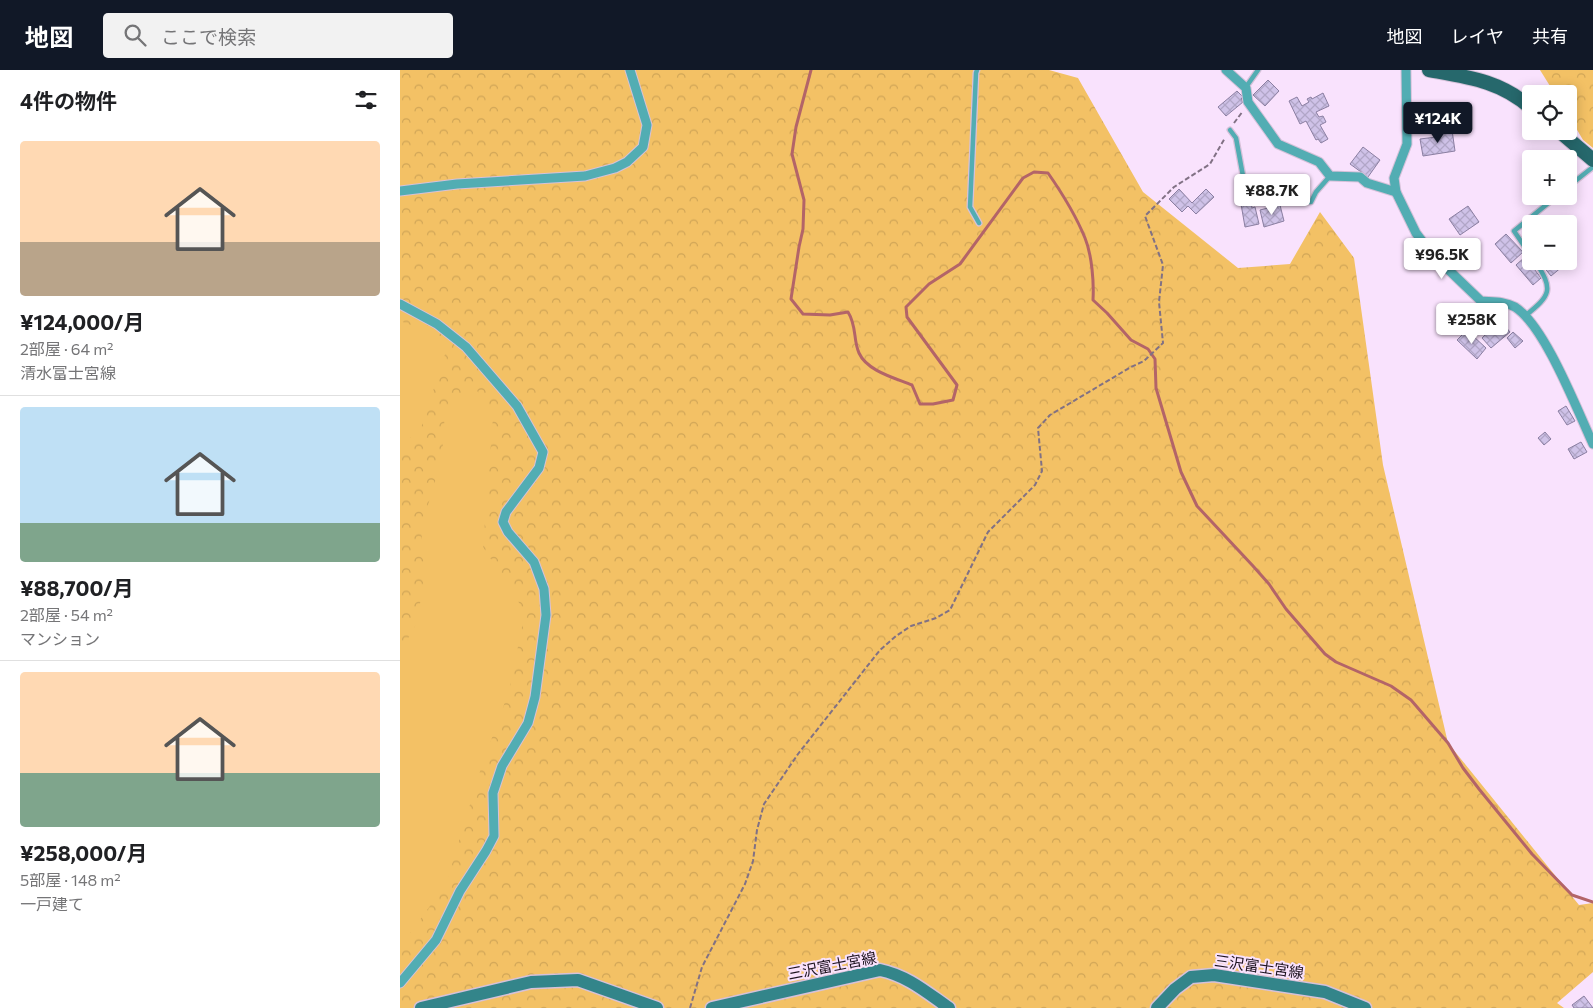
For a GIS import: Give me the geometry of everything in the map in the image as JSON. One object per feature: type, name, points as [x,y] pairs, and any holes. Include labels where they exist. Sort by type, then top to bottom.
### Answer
[{"type":"main road","points":[[1430,70],[1475,78],[1504,88],[1522,101]]},
{"type":"main road","points":[[1570,140],[1593,160]]},
{"type":"main road","name":"三沢富士宮線","points":[[712,1008],[880,970],[897,974],[910,981],[950,1008]]},
{"type":"main road","name":"三沢富士宮線","points":[[1157,1008],[1174,989],[1191,976],[1214,974],[1325,992],[1365,1008]]},
{"type":"main road","points":[[421,1008],[531,982],[578,980],[657,1008]]},
{"type":"street","points":[[400,191],[457,184],[585,176],[621,165],[644,147],[647,125],[630,70]]},
{"type":"street","points":[[1226,70],[1246,88],[1248,102],[1278,144],[1320,162],[1330,176],[1360,177],[1367,183],[1396,192]]},
{"type":"street","points":[[1406,70],[1407,144],[1394,178],[1396,192],[1416,233],[1431,253],[1481,302],[1503,302],[1525,316],[1545,342],[1593,444]]},
{"type":"street","points":[[400,304],[437,324],[466,347],[517,406],[543,452],[539,468],[506,512],[503,522],[508,532],[534,562],[544,589],[546,615],[535,697],[528,723],[502,766],[493,793],[494,836],[460,892],[436,940],[400,983]]},
{"type":"lane","points":[[978,70],[976,73],[970,207],[979,223]]},
{"type":"lane","points":[[1246,88],[1258,70]]},
{"type":"lane","points":[[1230,130],[1236,138],[1243,176],[1254,196]]},
{"type":"lane","points":[[1577,180],[1593,167]]},
{"type":"lane","points":[[1281,200],[1311,202],[1316,192],[1330,176]]},
{"type":"lane","points":[[1533,215],[1545,205]]},
{"type":"lane","points":[[1522,224],[1514,231],[1522,243]]},
{"type":"lane","points":[[1525,316],[1543,302],[1547,293],[1545,276],[1541,270]]},
{"type":"path","points":[[690,1008],[702,967],[748,876],[753,862],[757,830],[764,804],[798,754],[880,650],[911,626],[936,618],[950,610],[988,532],[1035,485],[1042,471],[1038,428],[1043,421],[1144,361],[1163,342],[1159,302],[1163,265],[1145,216],[1174,187],[1210,164],[1248,102]]},
{"type":"green space","points":[[400,70],[1049,70],[1078,78],[1143,192],[1238,268],[1290,264],[1320,212],[1354,258],[1383,465],[1448,743],[1579,905],[1593,903],[1593,972],[1557,1003],[1564,1008],[400,1008],[400,947],[446,884],[481,768],[509,691],[525,612],[483,547],[493,417],[473,384],[445,411],[442,458],[421,529],[426,576],[415,626],[400,653],[400,445],[420,431],[448,345],[443,337],[400,321]]},
{"type":"green space","points":[[1540,70],[1593,70],[1593,148],[1583,140],[1577,130],[1577,85],[1549,85]]},
{"type":"green space","points":[[400,76],[658,794],[400,1008]]},
{"type":"building","points":[[1268,80],[1279,91],[1265,106],[1253,95]]},
{"type":"building","points":[[1237,91],[1243,97],[1241,99],[1243,102],[1226,116],[1218,107]]},
{"type":"building","points":[[1323,93],[1329,106],[1316,112],[1319,117],[1323,116],[1326,122],[1320,125],[1328,139],[1321,143],[1318,139],[1316,140],[1306,121],[1300,124],[1289,101],[1297,97],[1302,106],[1309,102],[1307,99],[1311,97],[1312,99]]},
{"type":"building","points":[[1452,130],[1455,151],[1423,156],[1420,139],[1436,137],[1436,133]]},
{"type":"building","points":[[1363,147],[1380,160],[1368,177],[1350,164]]},
{"type":"building","points":[[1179,189],[1192,203],[1206,189],[1214,197],[1196,214],[1188,206],[1182,212],[1169,199]]},
{"type":"building","points":[[1251,202],[1252,208],[1255,207],[1259,224],[1245,227],[1241,204]]},
{"type":"building","points":[[1280,205],[1284,221],[1264,227],[1260,210]]},
{"type":"building","points":[[1468,206],[1479,222],[1460,235],[1449,219]]},
{"type":"building","points":[[1506,234],[1522,253],[1511,263],[1495,244]]},
{"type":"building","points":[[1522,260],[1522,270],[1535,270],[1541,278],[1533,285],[1516,265]]},
{"type":"building","points":[[1546,270],[1558,270],[1551,276]]},
{"type":"building","points":[[1499,319],[1510,332],[1491,348],[1482,338],[1485,335],[1483,333]]},
{"type":"building","points":[[1513,332],[1523,341],[1515,348],[1507,338]]},
{"type":"building","points":[[1464,333],[1469,338],[1472,335],[1486,348],[1477,359],[1457,340]]},
{"type":"building","points":[[1566,406],[1575,421],[1567,425],[1558,411]]},
{"type":"building","points":[[1545,432],[1551,439],[1544,445],[1538,438]]},
{"type":"building","points":[[1581,442],[1587,452],[1574,459],[1568,449]]},
{"type":"building","points":[[1584,996],[1593,1008],[1574,1008],[1572,1005]]},
{"type":"waterway","points":[[811,70],[796,127],[792,154],[804,200],[803,229],[791,299],[803,314],[830,315],[848,312],[853,322],[859,353],[868,365],[912,385],[920,404],[933,404],[953,400],[957,385],[907,317],[906,307],[929,284],[960,264],[1023,178],[1034,172],[1048,173],[1068,205],[1085,238],[1092,269],[1093,300],[1131,340],[1148,349],[1155,359],[1156,388],[1181,472],[1197,506],[1269,584],[1286,609],[1325,654],[1336,662],[1391,686],[1411,700],[1448,743],[1463,768],[1532,854],[1572,895],[1593,902]]}]
